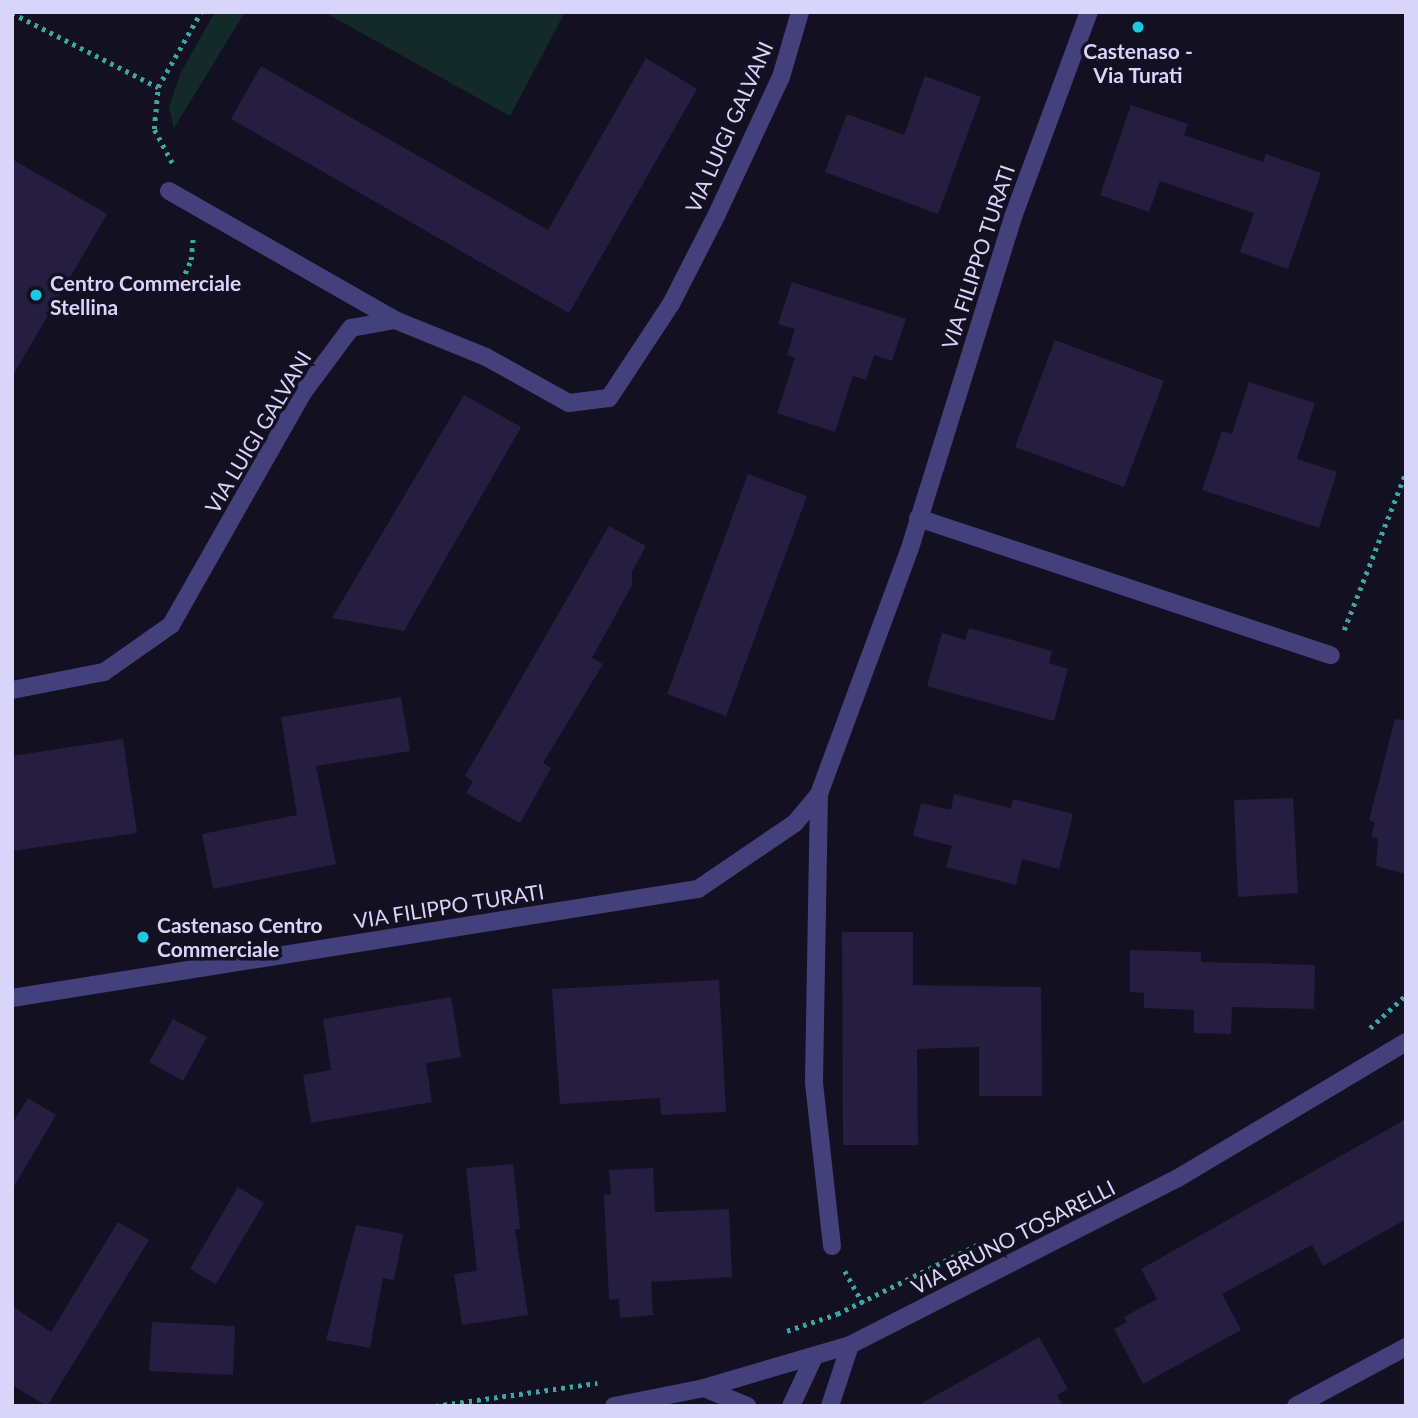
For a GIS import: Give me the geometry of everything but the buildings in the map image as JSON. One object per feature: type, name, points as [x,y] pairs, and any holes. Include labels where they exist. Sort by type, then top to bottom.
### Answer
[{"type":"street","name":"VIA LUIGI GALVANI","points":[[12,690],[104,672],[171,625],[304,391],[351,328],[395,320],[486,357],[569,403],[609,398],[671,304],[717,214],[781,77],[800,12]]},
{"type":"street","name":"VIA FILIPPO TURATI","points":[[831,1246],[814,1083],[819,794],[918,518],[1013,216],[1089,12]]},
{"type":"street","points":[[169,191],[395,320]]},
{"type":"street","points":[[918,518],[1331,655]]},
{"type":"street","name":"VIA FILIPPO TURATI","points":[[12,998],[698,889],[795,823],[819,794]]},
{"type":"street","name":"VIA BRUNO TOSARELLI","points":[[614,1406],[704,1388],[813,1359],[850,1345],[1178,1178],[1406,1042]]},
{"type":"street","points":[[830,1406],[850,1345]]},
{"type":"street","points":[[1296,1406],[1406,1347]]},
{"type":"street","points":[[791,1406],[813,1359]]},
{"type":"street","points":[[704,1388],[747,1406]]},
{"type":"path","points":[[178,289],[191,260],[196,205],[154,129],[158,87],[201,12]]},
{"type":"path","points":[[12,13],[158,87]]},
{"type":"path","points":[[1331,655],[1356,609],[1406,472]]},
{"type":"path","points":[[1366,1031],[1406,995]]},
{"type":"path","points":[[773,1335],[862,1301],[985,1241]]},
{"type":"path","points":[[831,1246],[862,1301],[884,1328]]},
{"type":"path","points":[[435,1406],[600,1383]]},
{"type":"green space","points":[[215,12],[245,12],[174,128],[169,107],[181,72]]},
{"type":"green space","points":[[324,12],[565,12],[510,116]]},
{"type":"place","name":"Castenaso - Via Turati","points":[[1138,27]]},
{"type":"place","name":"Centro Commerciale Stellina","points":[[36,295]]},
{"type":"place","name":"Castenaso Centro Commerciale","points":[[143,937]]}]
